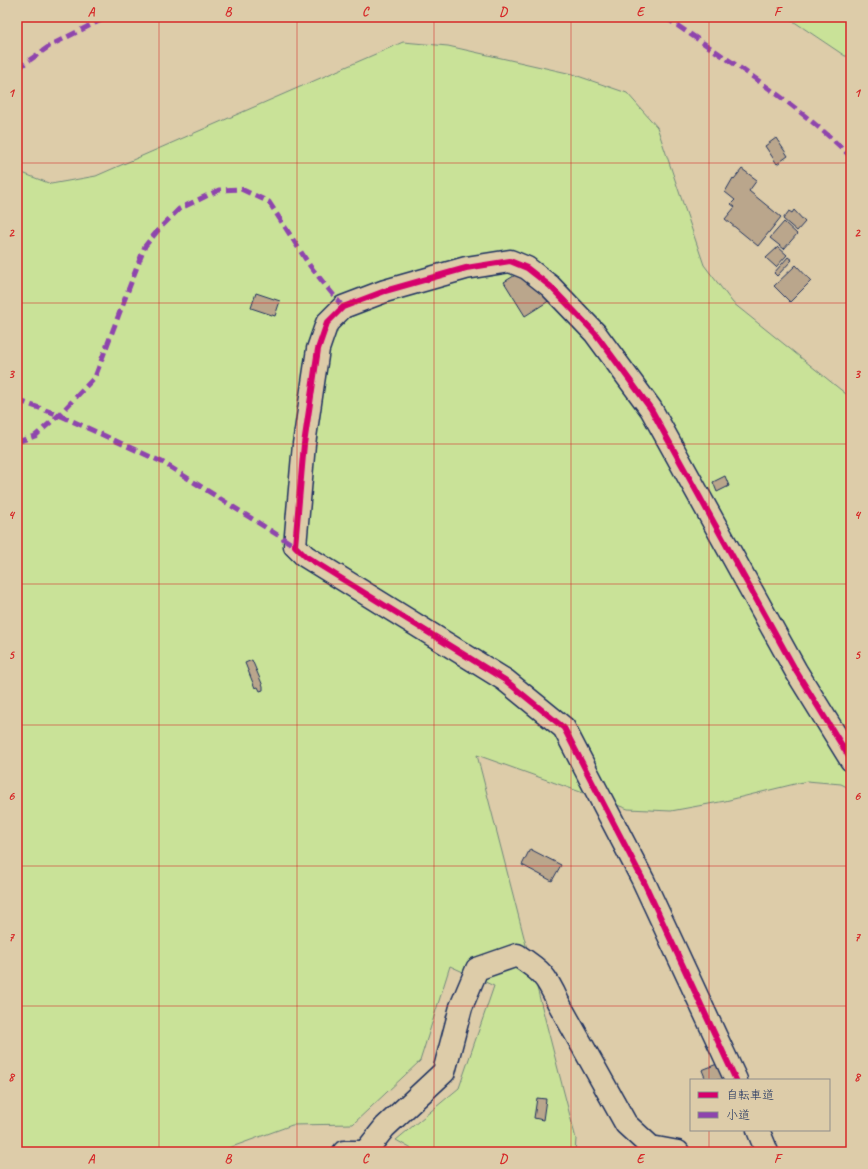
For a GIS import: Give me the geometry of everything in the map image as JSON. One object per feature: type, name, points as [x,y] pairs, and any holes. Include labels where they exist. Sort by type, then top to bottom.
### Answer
[{"type":"street","points":[[736,1079],[643,880],[564,728],[505,680],[306,556],[295,546],[304,444],[318,349],[327,323],[343,307],[385,291],[466,268],[510,262],[527,268],[550,286],[595,333],[651,409],[796,672],[851,760]]},
{"type":"street","points":[[344,1152],[365,1152],[385,1127],[444,1072],[461,1007],[477,969],[517,955],[540,970],[549,982],[558,1002],[626,1124],[651,1147],[678,1152]]},
{"type":"street","points":[[758,1131],[768,1152]]},
{"type":"green space","points":[[787,17],[851,17],[851,56],[845,56]]},
{"type":"green space","points":[[403,42],[448,46],[572,74],[627,93],[657,127],[704,265],[733,303],[851,398],[851,789],[841,784],[807,781],[725,801],[671,811],[628,809],[477,755],[576,1139],[575,1152],[417,1152],[396,1140],[459,1088],[494,986],[450,966],[420,1061],[353,1124],[292,1125],[218,1152],[17,1152],[17,171],[51,184],[96,176]]},
{"type":"building","points":[[776,138],[788,156],[777,164],[765,146]]},
{"type":"building","points":[[742,169],[757,180],[749,191],[781,217],[758,246],[725,219],[735,207],[731,204],[735,200],[725,192],[733,178],[734,179]]},
{"type":"building","points":[[794,210],[805,222],[797,231],[783,219],[789,211],[792,213]]},
{"type":"building","points":[[784,222],[797,234],[784,249],[770,238]]},
{"type":"building","points":[[778,247],[787,255],[776,267],[766,258]]},
{"type":"building","points":[[788,257],[792,260],[777,276],[774,273]]},
{"type":"building","points":[[796,265],[811,281],[790,302],[774,286]]},
{"type":"building","points":[[536,267],[555,297],[525,316],[504,282],[517,274],[519,277]]},
{"type":"building","points":[[256,293],[280,301],[275,316],[251,308]]},
{"type":"building","points":[[725,476],[729,486],[717,492],[713,482]]},
{"type":"building","points":[[252,660],[263,686],[263,690],[260,691],[258,687],[255,688],[245,663]]},
{"type":"building","points":[[530,849],[561,865],[552,881],[522,865]]},
{"type":"building","points":[[717,1064],[723,1079],[706,1079],[702,1070]]},
{"type":"building","points":[[537,1098],[546,1099],[543,1120],[534,1118]]},
{"type":"marked path","points":[[17,69],[51,45],[107,17]]},
{"type":"marked path","points":[[665,17],[785,100],[808,118],[851,157]]},
{"type":"marked path","points":[[17,442],[35,436],[59,415],[95,377],[145,246],[179,209],[219,190],[241,189],[269,202],[310,266],[343,307]]},
{"type":"marked path","points":[[17,400],[59,415],[162,462],[295,546]]},
{"type":"cycle path","points":[[736,1079],[643,880],[564,728],[505,680],[305,556],[295,546],[304,444],[318,349],[327,323],[343,307],[385,291],[466,268],[510,261],[527,268],[550,286],[595,333],[651,409],[796,671],[851,760]]}]
